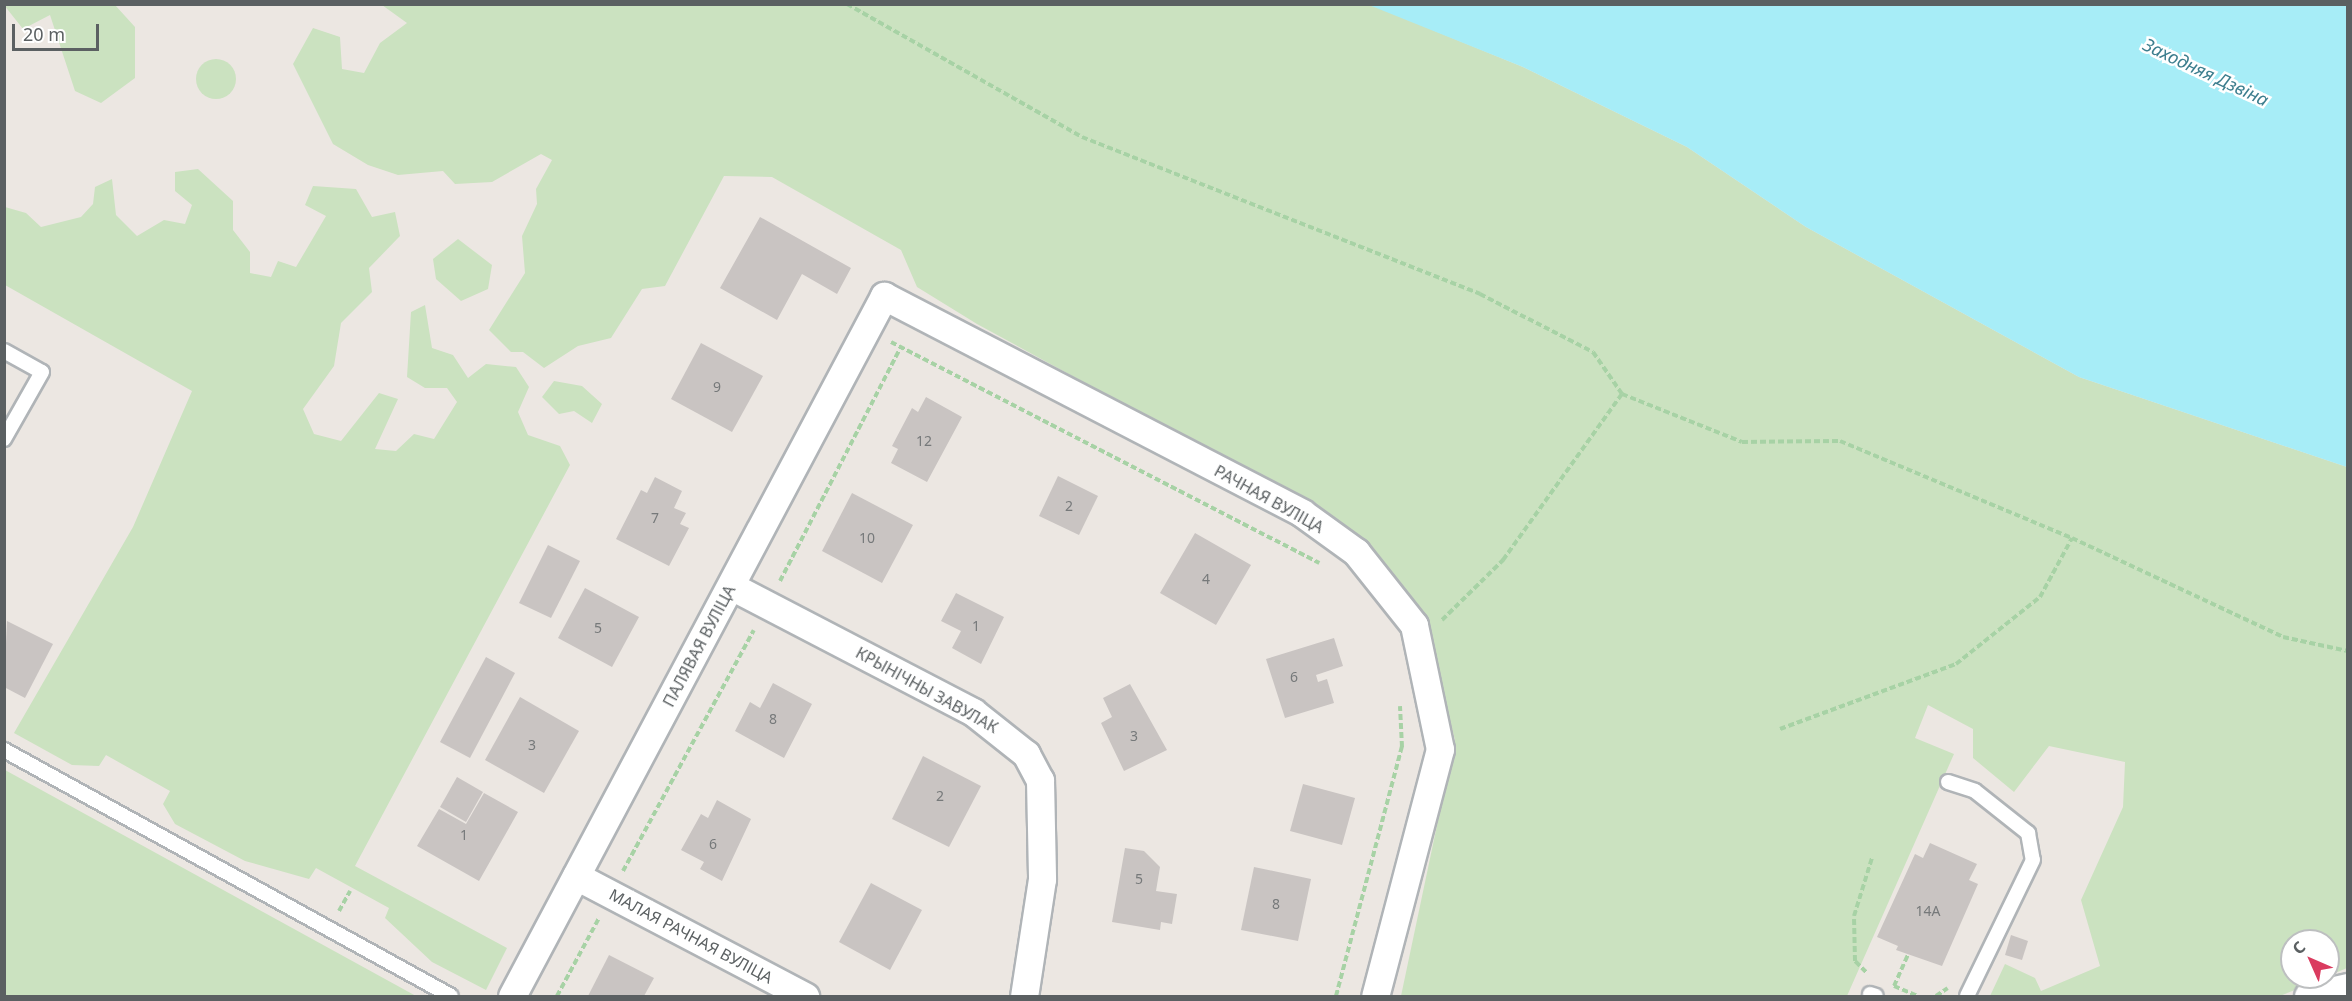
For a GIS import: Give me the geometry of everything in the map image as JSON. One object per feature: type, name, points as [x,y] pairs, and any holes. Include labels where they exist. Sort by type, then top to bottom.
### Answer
[{"type":"street","name":"ПАЛЯВАЯ ВУЛІЦА","points":[[512,996],[884,296]]},
{"type":"street","name":"РАЧНАЯ ВУЛІЦА","points":[[884,296],[1302,513],[1356,552],[1421,640],[1440,749],[1375,996]]},
{"type":"street","name":"КРЫНІЧНЫ ЗАВУЛАК","points":[[731,586],[973,712],[1026,754],[1040,780],[1042,879],[1024,996]]},
{"type":"street","name":"МАЛАЯ РАЧНАЯ ВУЛІЦА","points":[[576,876],[805,996]]},
{"type":"street","points":[[2308,996],[2348,987]]},
{"type":"lane","points":[[4,351],[42,372],[4,439]]},
{"type":"lane","points":[[4,750],[451,996]]},
{"type":"lane","points":[[1948,782],[1975,791],[2028,833],[2033,860],[1967,996]]},
{"type":"path","points":[[847,4],[1082,137],[1480,294],[1593,352],[1622,394],[1742,442],[1840,441],[2072,538],[2283,637],[2348,651]]},
{"type":"path","points":[[867,329],[1325,565]]},
{"type":"path","points":[[557,996],[767,605],[901,347]]},
{"type":"path","points":[[1421,640],[1503,560],[1622,394]]},
{"type":"path","points":[[1780,729],[1956,664],[2040,597],[2072,538]]},
{"type":"path","points":[[1336,996],[1402,747],[1399,694]]},
{"type":"path","points":[[1872,858],[1854,915],[1855,961],[1877,978]]},
{"type":"path","points":[[1894,986],[1908,955]]},
{"type":"green space","points":[[1369,4],[1523,67],[1687,147],[1806,227],[2079,377],[2347,467],[2347,968],[2340,971],[2340,929],[2280,929],[2280,989],[2297,989],[2280,996],[1990,996],[2005,964],[2035,978],[2041,991],[2100,966],[2081,900],[2123,807],[2125,762],[2049,746],[2014,792],[1973,758],[1973,729],[1928,705],[1915,738],[1954,754],[1847,996],[1401,996],[1455,740],[1425,625],[1307,504],[977,324],[917,287],[901,250],[772,177],[724,176],[665,286],[642,289],[611,338],[578,346],[544,368],[523,352],[511,352],[489,330],[525,273],[522,236],[537,204],[536,189],[552,160],[541,154],[492,182],[455,184],[443,171],[398,175],[368,165],[333,144],[293,64],[313,28],[340,37],[342,69],[364,73],[380,43],[407,23],[382,5]]},
{"type":"green space","points":[[4,5],[115,5],[135,27],[135,78],[101,103],[75,91],[50,15],[23,29]]},
{"type":"green space","points":[[216,59],[224,60],[230,65],[235,71],[235,87],[230,93],[224,98],[216,99],[208,98],[202,93],[197,87],[196,79],[197,71],[202,65],[208,60]]},
{"type":"green space","points":[[198,169],[233,201],[233,230],[250,252],[250,273],[271,277],[278,261],[296,267],[326,216],[305,205],[313,186],[356,189],[372,217],[395,212],[400,236],[369,268],[372,292],[341,323],[334,366],[303,409],[314,434],[341,441],[379,393],[398,399],[375,449],[396,451],[414,434],[434,439],[457,402],[447,388],[425,388],[407,377],[411,312],[425,305],[432,348],[453,355],[468,378],[486,364],[516,367],[529,387],[518,412],[528,435],[560,446],[570,465],[355,866],[507,948],[486,990],[432,962],[385,918],[389,908],[316,868],[309,879],[245,861],[175,824],[163,804],[170,791],[106,755],[99,766],[72,765],[14,733],[133,527],[192,391],[5,285],[5,207],[26,213],[41,227],[81,217],[93,204],[95,187],[112,179],[116,215],[137,236],[164,220],[185,224],[192,205],[175,191],[175,172]]},
{"type":"green space","points":[[458,239],[492,265],[488,289],[461,301],[436,279],[433,259]]},
{"type":"green space","points":[[554,381],[582,386],[602,404],[592,423],[574,411],[559,414],[542,397]]},
{"type":"green space","points":[[5,770],[416,996],[5,996]]},
{"type":"water","name":"Заходняя Дзвіна","points":[[1369,5],[2347,5],[2347,467],[2079,377],[1806,227],[1687,147],[1523,67]]},
{"type":"building","points":[[760,217],[851,268],[837,294],[802,274],[777,320],[720,288]]},
{"type":"building","points":[[701,343],[763,376],[732,432],[671,399]]},
{"type":"building","points":[[926,397],[962,417],[927,482],[891,463],[898,449],[892,446],[912,408],[918,412]]},
{"type":"building","points":[[1058,476],[1098,496],[1079,535],[1039,516]]},
{"type":"building","points":[[655,477],[682,491],[674,508],[686,513],[680,524],[689,528],[669,566],[616,539],[641,490],[647,493]]},
{"type":"building","points":[[852,493],[913,525],[882,583],[822,551]]},
{"type":"building","points":[[1195,533],[1251,565],[1216,625],[1160,593]]},
{"type":"building","points":[[548,545],[580,561],[551,618],[519,603]]},
{"type":"building","points":[[585,588],[639,617],[612,667],[558,638]]},
{"type":"building","points":[[956,593],[1004,617],[981,664],[952,648],[961,631],[941,621]]},
{"type":"building","points":[[7,621],[53,644],[25,698],[4,687]]},
{"type":"building","points":[[1334,638],[1343,666],[1316,675],[1318,682],[1327,679],[1334,703],[1285,718],[1266,659]]},
{"type":"building","points":[[486,657],[515,673],[470,758],[440,742]]},
{"type":"building","points":[[773,683],[812,704],[784,758],[735,731],[750,702],[760,708]]},
{"type":"building","points":[[1130,684],[1167,750],[1124,771],[1101,723],[1112,717],[1103,698]]},
{"type":"building","points":[[520,697],[579,731],[544,793],[485,760]]},
{"type":"building","points":[[923,756],[981,786],[949,847],[892,819]]},
{"type":"building","points":[[457,777],[483,792],[466,822],[440,807]]},
{"type":"building","points":[[1303,784],[1355,798],[1342,845],[1290,831]]},
{"type":"building","points":[[484,793],[518,812],[479,881],[417,846],[439,809],[466,824]]},
{"type":"building","points":[[717,800],[751,819],[722,881],[700,869],[704,862],[681,850],[701,814],[708,818]]},
{"type":"building","points":[[1930,843],[1977,864],[1969,880],[1978,884],[1942,966],[1896,950],[1898,946],[1877,937],[1915,854],[1923,858]]},
{"type":"building","points":[[1125,848],[1144,851],[1160,867],[1156,891],[1177,894],[1172,924],[1161,922],[1160,930],[1112,922]]},
{"type":"building","points":[[1254,867],[1311,879],[1298,941],[1241,930]]},
{"type":"building","points":[[871,883],[922,910],[890,970],[839,942]]},
{"type":"building","points":[[2011,935],[2028,941],[2022,960],[2005,955]]},
{"type":"building","points":[[609,955],[654,978],[644,996],[588,996]]}]
